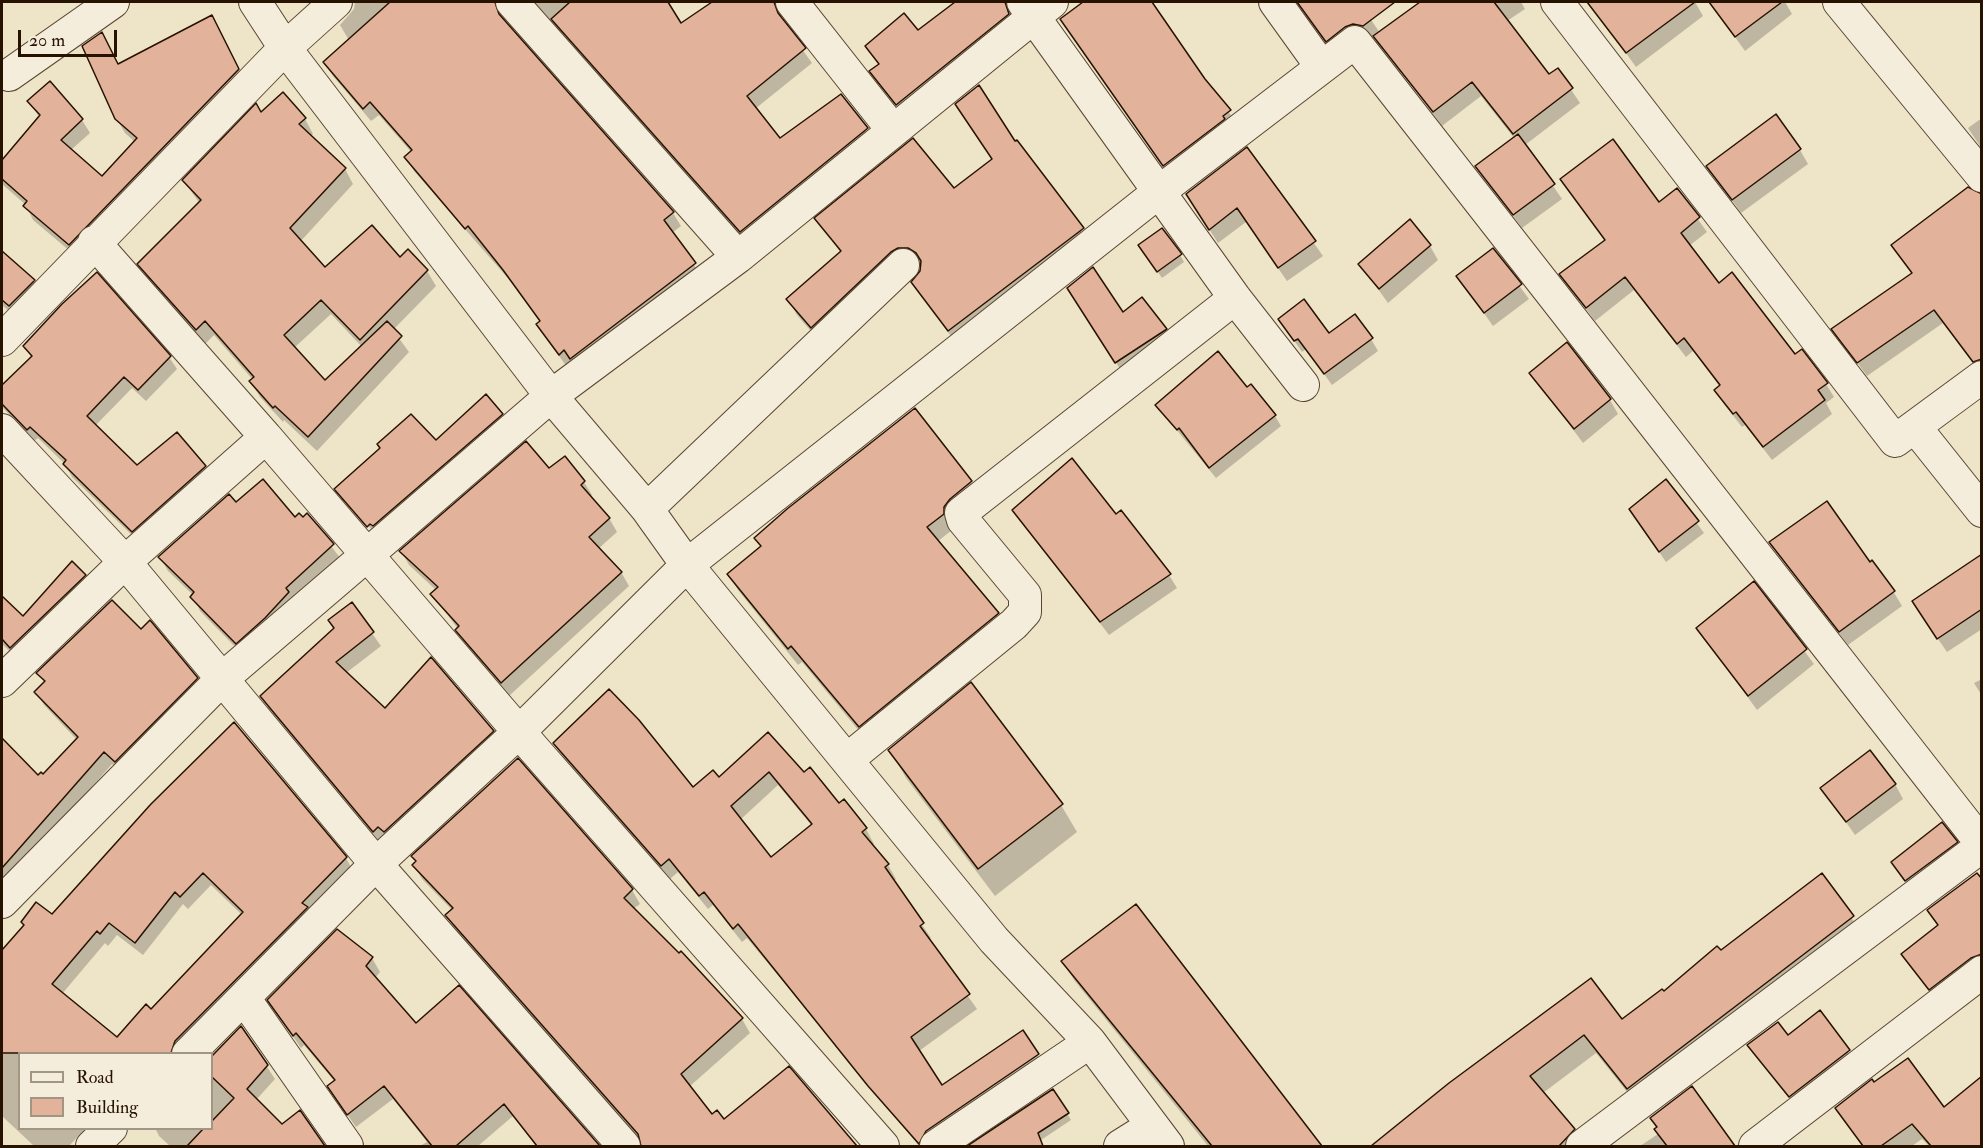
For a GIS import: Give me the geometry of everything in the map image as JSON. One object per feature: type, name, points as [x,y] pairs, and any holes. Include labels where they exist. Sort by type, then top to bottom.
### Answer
[{"type":"street","points":[[9,75],[113,2]]},
{"type":"street","points":[[255,2],[285,48],[551,396],[647,508],[687,565],[994,940],[1090,1042],[1160,1136],[1120,1146]]},
{"type":"street","points":[[2,340],[94,242],[285,48],[336,2]]},
{"type":"street","points":[[512,2],[738,257]]},
{"type":"street","points":[[792,2],[892,129]]},
{"type":"street","points":[[1275,2],[1321,66]]},
{"type":"street","points":[[1557,2],[1895,441],[1982,377]]},
{"type":"street","points":[[1845,4],[1982,177]]},
{"type":"street","points":[[2,902],[223,678],[551,396],[738,257],[1036,7],[1234,298],[1304,385]]},
{"type":"street","points":[[189,1052],[376,864],[519,732],[687,565],[1160,191],[1354,42],[1982,845],[1582,1146]]},
{"type":"street","points":[[94,242],[368,554],[519,732],[883,1146]]},
{"type":"street","points":[[647,508],[903,265]]},
{"type":"street","points":[[848,759],[1014,624],[1025,612],[1025,595],[963,520],[961,513],[1234,298]]},
{"type":"street","points":[[1915,427],[1982,511]]},
{"type":"street","points":[[2,430],[125,562],[376,864],[624,1146]]},
{"type":"street","points":[[2,681],[125,562],[266,437]]},
{"type":"street","points":[[1755,1146],[1982,972]]},
{"type":"street","points":[[244,998],[347,1146]]},
{"type":"street","points":[[936,1146],[1090,1042]]},
{"type":"building","points":[[390,2],[495,2],[499,14],[674,212],[664,220],[696,263],[570,359],[564,350],[559,355],[536,324],[540,321],[503,270],[468,226],[465,229],[404,157],[412,150],[370,102],[363,109],[323,62]]},
{"type":"building","points":[[570,2],[668,2],[681,23],[712,2],[774,2],[778,13],[806,48],[747,96],[780,138],[841,94],[868,128],[740,232],[551,19]]},
{"type":"building","points":[[955,2],[1005,2],[1009,14],[896,105],[869,71],[879,64],[865,46],[904,13],[918,30]]},
{"type":"building","points":[[1083,2],[1152,2],[1205,79],[1231,110],[1223,116],[1225,119],[1163,166],[1060,19]]},
{"type":"building","points":[[1297,2],[1395,2],[1363,26],[1353,24],[1345,27],[1326,42]]},
{"type":"building","points":[[1420,2],[1494,2],[1549,74],[1558,68],[1573,88],[1513,134],[1472,82],[1433,112],[1373,36]]},
{"type":"building","points":[[1587,2],[1695,2],[1626,53]]},
{"type":"building","points":[[1709,2],[1782,2],[1735,37]]},
{"type":"building","points":[[212,15],[239,69],[69,245],[23,206],[27,201],[2,179],[2,160],[40,115],[27,101],[50,81],[83,119],[61,140],[102,176],[137,138],[115,119],[82,46],[102,32],[118,64]]},
{"type":"building","points":[[979,85],[1015,141],[1017,140],[1084,228],[948,331],[911,282],[920,271],[921,261],[916,253],[908,248],[898,248],[891,252],[811,328],[786,299],[841,251],[814,218],[913,138],[954,188],[992,159],[955,104]]},
{"type":"building","points":[[283,92],[306,118],[299,124],[346,168],[290,228],[325,267],[372,225],[400,257],[408,249],[428,270],[360,340],[321,300],[284,335],[325,380],[387,321],[402,336],[308,437],[275,406],[273,408],[249,381],[254,377],[205,321],[196,330],[137,264],[201,200],[182,180],[256,103],[261,112]]},
{"type":"building","points":[[1776,114],[1801,149],[1732,200],[1706,166]]},
{"type":"building","points":[[1518,134],[1555,184],[1513,215],[1475,166]]},
{"type":"building","points":[[1613,139],[1659,202],[1677,188],[1700,217],[1681,233],[1719,283],[1732,272],[1795,354],[1802,349],[1828,383],[1818,390],[1825,400],[1763,447],[1736,412],[1733,414],[1714,390],[1720,385],[1684,338],[1677,344],[1625,277],[1586,308],[1559,274],[1605,240],[1560,179]]},
{"type":"building","points":[[1247,147],[1316,241],[1278,268],[1237,208],[1209,230],[1186,194]]},
{"type":"building","points":[[1968,187],[1982,194],[1982,359],[1973,362],[1934,310],[1857,363],[1831,329],[1912,273],[1891,245]]},
{"type":"building","points":[[1410,219],[1431,245],[1379,289],[1358,264]]},
{"type":"building","points":[[1162,228],[1182,254],[1157,272],[1138,245]]},
{"type":"building","points":[[1493,248],[1522,284],[1484,313],[1456,276]]},
{"type":"building","points":[[2,251],[35,280],[9,306],[2,300]]},
{"type":"building","points":[[1093,267],[1123,312],[1142,297],[1167,329],[1115,363],[1067,288]]},
{"type":"building","points":[[97,272],[171,356],[138,390],[124,377],[87,416],[137,465],[177,432],[206,466],[132,532],[63,464],[66,460],[30,427],[27,430],[2,404],[2,385],[32,356],[23,346],[62,304]]},
{"type":"building","points":[[1304,299],[1329,333],[1355,314],[1373,338],[1324,374],[1298,339],[1294,341],[1278,319]]},
{"type":"building","points":[[1567,342],[1611,399],[1574,429],[1529,373]]},
{"type":"building","points":[[1218,351],[1247,387],[1251,384],[1276,415],[1209,468],[1179,428],[1177,430],[1155,405]]},
{"type":"building","points":[[486,394],[503,414],[373,526],[370,524],[367,527],[334,489],[380,448],[377,444],[411,414],[436,440]]},
{"type":"building","points":[[915,408],[972,481],[950,499],[944,507],[944,514],[927,527],[999,613],[859,727],[791,646],[788,649],[727,574],[761,546],[754,538],[787,509]]},
{"type":"building","points":[[526,441],[549,468],[565,456],[585,481],[581,485],[610,518],[589,537],[622,572],[501,683],[455,630],[459,626],[430,594],[438,587],[399,551]]},
{"type":"building","points":[[1072,458],[1116,514],[1121,510],[1171,574],[1100,622],[1012,510]]},
{"type":"building","points":[[263,479],[295,517],[299,513],[303,517],[307,513],[334,544],[286,588],[289,592],[236,644],[190,597],[194,592],[158,557],[229,494],[236,502]]},
{"type":"building","points":[[1666,479],[1699,521],[1659,552],[1629,509]]},
{"type":"building","points":[[1827,501],[1870,562],[1872,560],[1895,591],[1839,632],[1769,542]]},
{"type":"building","points":[[1982,554],[1982,609],[1937,639],[1912,601]]},
{"type":"building","points":[[72,561],[86,575],[10,648],[2,639],[2,596],[23,616]]},
{"type":"building","points":[[1754,581],[1807,649],[1748,696],[1696,628]]},
{"type":"building","points":[[112,600],[141,629],[150,620],[198,678],[115,762],[104,752],[2,868],[2,738],[38,775],[41,772],[43,774],[78,737],[34,692],[45,681],[36,673]]},
{"type":"building","points":[[352,602],[374,632],[336,662],[385,708],[431,657],[494,731],[384,832],[378,827],[373,832],[260,696],[334,628],[328,620]]},
{"type":"building","points":[[971,682],[1063,804],[978,869],[888,750]]},
{"type":"building","points":[[609,689],[639,720],[693,787],[713,770],[719,777],[768,732],[804,772],[810,767],[839,803],[844,799],[867,828],[862,832],[889,864],[885,867],[924,923],[920,926],[970,994],[911,1037],[942,1085],[1023,1030],[1039,1054],[926,1131],[919,1144],[868,1086],[738,924],[733,929],[704,892],[699,896],[669,859],[661,866],[553,743]],"holes":[[[769,772],[812,824],[771,857],[731,806]]]},
{"type":"building","points":[[234,722],[347,857],[302,903],[308,907],[175,1041],[171,1052],[2,1053],[2,950],[24,925],[21,922],[36,902],[52,914],[151,804]],"holes":[[[203,873],[243,912],[151,1009],[146,1004],[117,1037],[52,984],[97,931],[100,934],[109,923],[135,943],[175,892],[180,897]]]},
{"type":"building","points":[[1870,750],[1896,784],[1846,822],[1820,788]]},
{"type":"building","points":[[518,758],[633,889],[624,898],[679,953],[681,951],[743,1018],[681,1074],[712,1114],[717,1110],[724,1119],[789,1066],[857,1146],[641,1146],[638,1134],[445,915],[453,908],[412,865],[416,861],[411,856]]},
{"type":"building","points":[[1942,822],[1958,842],[1905,881],[1891,862]]},
{"type":"building","points":[[1822,873],[1854,916],[1627,1089],[1584,1035],[1530,1076],[1575,1129],[1559,1146],[1371,1146],[1449,1083],[1591,978],[1622,1019],[1662,989],[1664,991],[1717,946],[1721,950]]},
{"type":"building","points":[[1977,873],[1982,879],[1982,954],[1971,958],[1929,990],[1901,954],[1938,925],[1927,910]]},
{"type":"building","points":[[1136,904],[1322,1146],[1212,1146],[1061,961]]},
{"type":"building","points":[[337,929],[373,957],[366,966],[416,1023],[459,985],[600,1146],[537,1146],[504,1104],[456,1146],[432,1146],[384,1086],[347,1115],[327,1086],[335,1080],[296,1033],[293,1036],[267,1000]]},
{"type":"building","points":[[1820,1010],[1850,1050],[1789,1097],[1747,1045],[1778,1022],[1788,1035]]},
{"type":"building","points":[[241,1026],[268,1065],[247,1089],[282,1124],[300,1110],[325,1146],[187,1146],[202,1130],[213,1130],[213,1120],[234,1098],[213,1078],[213,1055]]},
{"type":"building","points":[[1908,1058],[1944,1107],[1982,1076],[1982,1146],[1931,1146],[1912,1124],[1881,1146],[1863,1146],[1835,1108],[1872,1079],[1874,1082]]},
{"type":"building","points":[[1692,1086],[1735,1146],[1667,1146],[1654,1129],[1657,1127],[1650,1118]]},
{"type":"building","points":[[1053,1089],[1069,1113],[1038,1133],[1043,1146],[967,1146]]}]
